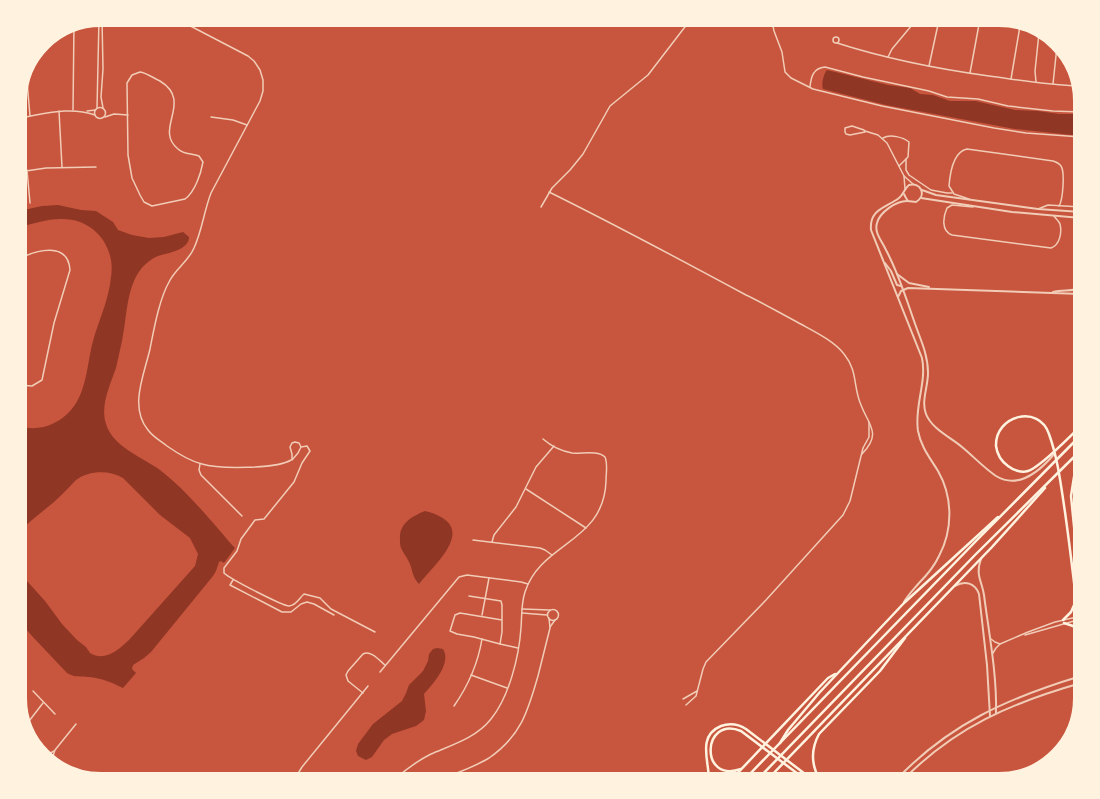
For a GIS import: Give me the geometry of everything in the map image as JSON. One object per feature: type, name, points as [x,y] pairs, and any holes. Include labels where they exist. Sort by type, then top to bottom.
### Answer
[{"type":"main road","points":[[1074,433],[1061,445],[1054,451],[1034,468],[1026,471],[1020,472],[1011,468],[1000,458],[997,449],[997,436],[1002,427],[1009,420],[1018,416],[1028,416],[1045,426],[1049,433],[1054,451],[1056,460],[1068,533],[1074,583]]},
{"type":"main road","points":[[751,773],[1074,443]]},
{"type":"main road","points":[[765,773],[940,590],[1074,457]]},
{"type":"main road","points":[[1074,477],[1072,491],[1074,529]]},
{"type":"main road","points":[[774,773],[982,556],[1051,480]]},
{"type":"main road","points":[[780,745],[788,730],[837,673],[904,603],[985,528],[1004,514]]},
{"type":"main road","points":[[1074,605],[1071,612],[1064,621],[1074,627]]},
{"type":"main road","points":[[817,773],[813,764],[813,752],[814,745],[822,731],[880,671],[908,633]]},
{"type":"main road","points":[[737,773],[828,678],[837,673]]},
{"type":"main road","points":[[709,773],[705,753],[707,740],[715,730],[724,725],[737,725],[746,729],[804,773]]},
{"type":"main road","points":[[741,769],[730,771],[722,769],[713,762],[710,754],[711,743],[715,736],[725,730],[736,729],[743,732],[797,773]]},
{"type":"street","points":[[95,115],[100,26]]},
{"type":"street","points":[[100,26],[103,69],[101,97],[103,108],[105,111],[114,114],[128,115]]},
{"type":"street","points":[[190,26],[248,56],[256,64],[262,77],[263,91],[260,101],[248,125],[211,193],[194,249],[188,260],[172,277],[166,287],[139,394],[140,415],[148,430],[171,449],[200,464],[223,467],[266,466],[281,464],[295,457],[301,447],[305,445],[309,447],[310,453],[302,463],[294,482],[264,519],[256,520],[241,539],[237,550],[223,571],[225,575],[233,580],[284,605],[294,604],[304,594],[318,597],[331,609],[375,632]]},
{"type":"street","points":[[541,207],[549,192],[583,154],[610,106],[648,75],[686,26]]},
{"type":"street","points":[[773,26],[782,52],[785,72],[791,78],[810,87],[872,104],[994,128],[1026,133],[1074,136]]},
{"type":"street","points":[[888,57],[894,46],[911,26]]},
{"type":"street","points":[[929,66],[937,26]]},
{"type":"street","points":[[970,73],[979,26]]},
{"type":"street","points":[[1011,79],[1019,29]]},
{"type":"street","points":[[73,110],[74,31]]},
{"type":"street","points":[[1036,82],[1035,71],[1038,38]]},
{"type":"street","points":[[837,43],[888,57],[929,66],[1011,79],[1072,86]]},
{"type":"street","points":[[1053,84],[1056,52]]},
{"type":"street","points":[[810,87],[814,71],[825,67],[863,77],[927,90],[947,97],[971,98],[1008,106],[1074,112]]},
{"type":"street","points":[[98,69],[103,69]]},
{"type":"street","points":[[140,72],[147,74],[165,84],[172,91],[174,99],[169,134],[172,141],[181,152],[199,156],[203,162],[193,189],[189,196],[185,199],[156,206],[150,206],[143,201],[134,182],[129,166],[128,115],[127,83],[130,77],[134,74],[140,72]]},
{"type":"street","points":[[28,88],[30,116]]},
{"type":"street","points":[[85,112],[103,108]]},
{"type":"street","points":[[26,117],[73,110],[95,115],[99,118],[114,114]]},
{"type":"street","points":[[59,111],[62,167]]},
{"type":"street","points":[[104,117],[105,111]]},
{"type":"street","points":[[211,118],[233,120],[248,125]]},
{"type":"street","points":[[865,131],[848,135],[844,131],[846,127],[850,126],[876,134],[883,138],[904,176],[905,196],[908,201]]},
{"type":"street","points":[[883,138],[891,136],[909,141],[910,145],[906,159],[906,170],[908,174],[931,190],[952,193],[957,196],[974,200]]},
{"type":"street","points":[[952,193],[949,184],[955,159],[960,152],[969,150],[1053,161],[1058,163],[1063,172],[1062,200],[1059,206]]},
{"type":"street","points":[[899,166],[906,159]]},
{"type":"street","points":[[30,203],[27,170],[62,167],[96,167]]},
{"type":"street","points":[[904,176],[922,190],[932,195],[1038,209],[1074,212]]},
{"type":"street","points":[[904,603],[908,596],[931,570],[940,556],[946,538],[949,511],[948,499],[943,482],[925,450],[920,435],[917,415],[923,380],[923,362],[872,233],[872,221],[878,210],[897,199],[909,186],[914,184]]},
{"type":"street","points":[[922,190],[921,198],[916,202],[908,201],[898,204],[885,211],[879,217],[877,224],[878,235],[889,255],[927,359],[928,378],[924,403],[926,414],[934,426],[964,448],[995,475],[1008,480],[1022,480],[1032,476],[1049,460],[1061,445]]},
{"type":"street","points":[[549,192],[762,303],[833,344],[844,353],[851,364],[856,377],[859,401],[870,427],[869,437],[863,448],[852,495],[843,515],[766,600],[708,660],[703,669],[695,697],[686,705]]},
{"type":"street","points":[[921,198],[1073,218]]},
{"type":"street","points":[[975,206],[952,205],[947,208],[944,226],[947,233],[952,235],[1051,248],[1056,246],[1058,242],[1060,228],[1059,222],[1054,216]]},
{"type":"street","points":[[1038,209],[1046,205],[1074,207]]},
{"type":"street","points":[[26,257],[40,252],[54,250],[65,256],[70,264],[70,270],[54,323],[42,380],[32,386],[26,386]]},
{"type":"street","points":[[884,262],[890,268],[897,285],[901,286]]},
{"type":"street","points":[[896,273],[909,283],[932,288]]},
{"type":"street","points":[[898,298],[902,290],[908,288],[1074,294]]},
{"type":"street","points":[[1052,293],[1060,290],[1074,290]]},
{"type":"street","points":[[403,773],[418,762],[469,737],[481,729],[498,710],[507,688],[518,648],[523,599],[528,584],[538,570],[552,555],[586,528],[597,514],[603,501],[606,487],[606,458],[602,454],[572,453],[554,446],[544,439]]},
{"type":"street","points":[[291,460],[291,444],[297,442],[301,447]]},
{"type":"street","points":[[492,542],[494,535],[516,507],[536,467],[554,446]]},
{"type":"street","points":[[200,464],[199,470],[201,475],[242,516]]},
{"type":"street","points":[[526,489],[586,528]]},
{"type":"street","points":[[473,540],[540,548],[552,555]]},
{"type":"street","points":[[982,556],[978,573],[984,593],[990,637],[996,713]]},
{"type":"street","points":[[380,672],[456,580],[467,575],[528,584]]},
{"type":"street","points":[[482,616],[489,578]]},
{"type":"street","points":[[233,580],[230,585],[280,611],[291,612],[301,604],[308,602],[334,616]]},
{"type":"street","points":[[944,596],[957,585],[963,583],[972,584],[979,592],[986,650],[990,716]]},
{"type":"street","points":[[469,596],[502,601],[500,644]]},
{"type":"street","points":[[522,609],[554,610],[557,612],[558,616],[550,628]]},
{"type":"street","points":[[547,615],[550,610]]},
{"type":"street","points":[[502,620],[460,613],[455,615],[450,631],[457,634],[518,648]]},
{"type":"street","points":[[457,773],[488,759],[506,744],[517,731],[528,711],[550,628],[549,618],[547,615],[522,613]]},
{"type":"street","points":[[549,618],[551,620],[556,620]]},
{"type":"street","points":[[992,655],[996,648],[1019,636],[1074,618]]},
{"type":"street","points":[[990,637],[995,642],[1002,644]]},
{"type":"street","points":[[454,706],[471,675],[480,650],[482,639]]},
{"type":"street","points":[[363,693],[348,681],[346,675],[348,671],[363,654],[366,653],[370,653],[386,665]]},
{"type":"street","points":[[471,675],[507,688]]},
{"type":"street","points":[[903,773],[937,743],[996,706],[1074,678]]},
{"type":"street","points":[[910,773],[946,743],[990,716],[1033,697],[1074,685]]},
{"type":"street","points":[[298,773],[368,686]]},
{"type":"street","points":[[33,691],[55,714]]},
{"type":"street","points":[[683,699],[697,691]]},
{"type":"street","points":[[29,720],[43,702]]},
{"type":"street","points":[[50,753],[55,750],[76,724]]},
{"type":"street","points":[[53,756],[55,750]]},
{"type":"shaded area","points":[[827,70],[888,85],[910,88],[920,94],[933,95],[950,101],[975,101],[1015,110],[1074,114],[1074,135],[1015,129],[886,105],[823,89],[822,84]]},
{"type":"shaded area","points":[[58,205],[81,210],[96,211],[113,222],[118,230],[132,235],[149,238],[164,237],[183,232],[189,237],[186,245],[182,248],[149,261],[141,269],[132,285],[116,368],[106,396],[104,417],[110,432],[121,445],[160,470],[177,484],[235,548],[224,563],[221,561],[219,562],[213,576],[151,652],[133,665],[132,669],[136,673],[123,688],[102,680],[70,675],[32,636],[26,629],[26,579],[77,640],[86,647],[90,653],[101,656],[111,654],[129,640],[195,566],[198,554],[190,538],[160,515],[123,478],[106,472],[87,474],[76,480],[57,499],[26,526],[26,428],[40,428],[60,420],[76,403],[86,377],[93,341],[106,301],[110,285],[112,266],[106,245],[100,236],[83,223],[73,220],[55,219],[26,225],[26,209],[42,206]]},
{"type":"shaded area","points":[[425,511],[441,517],[450,525],[453,534],[450,544],[444,554],[419,584],[415,579],[409,562],[401,547],[400,534],[407,521],[415,515]]},
{"type":"shaded area","points":[[433,649],[443,649],[445,661],[440,673],[424,694],[426,711],[424,720],[416,726],[392,734],[384,740],[372,757],[366,760],[358,756],[356,751],[358,744],[373,724],[402,701],[409,685],[423,671],[428,661],[429,654]]}]
